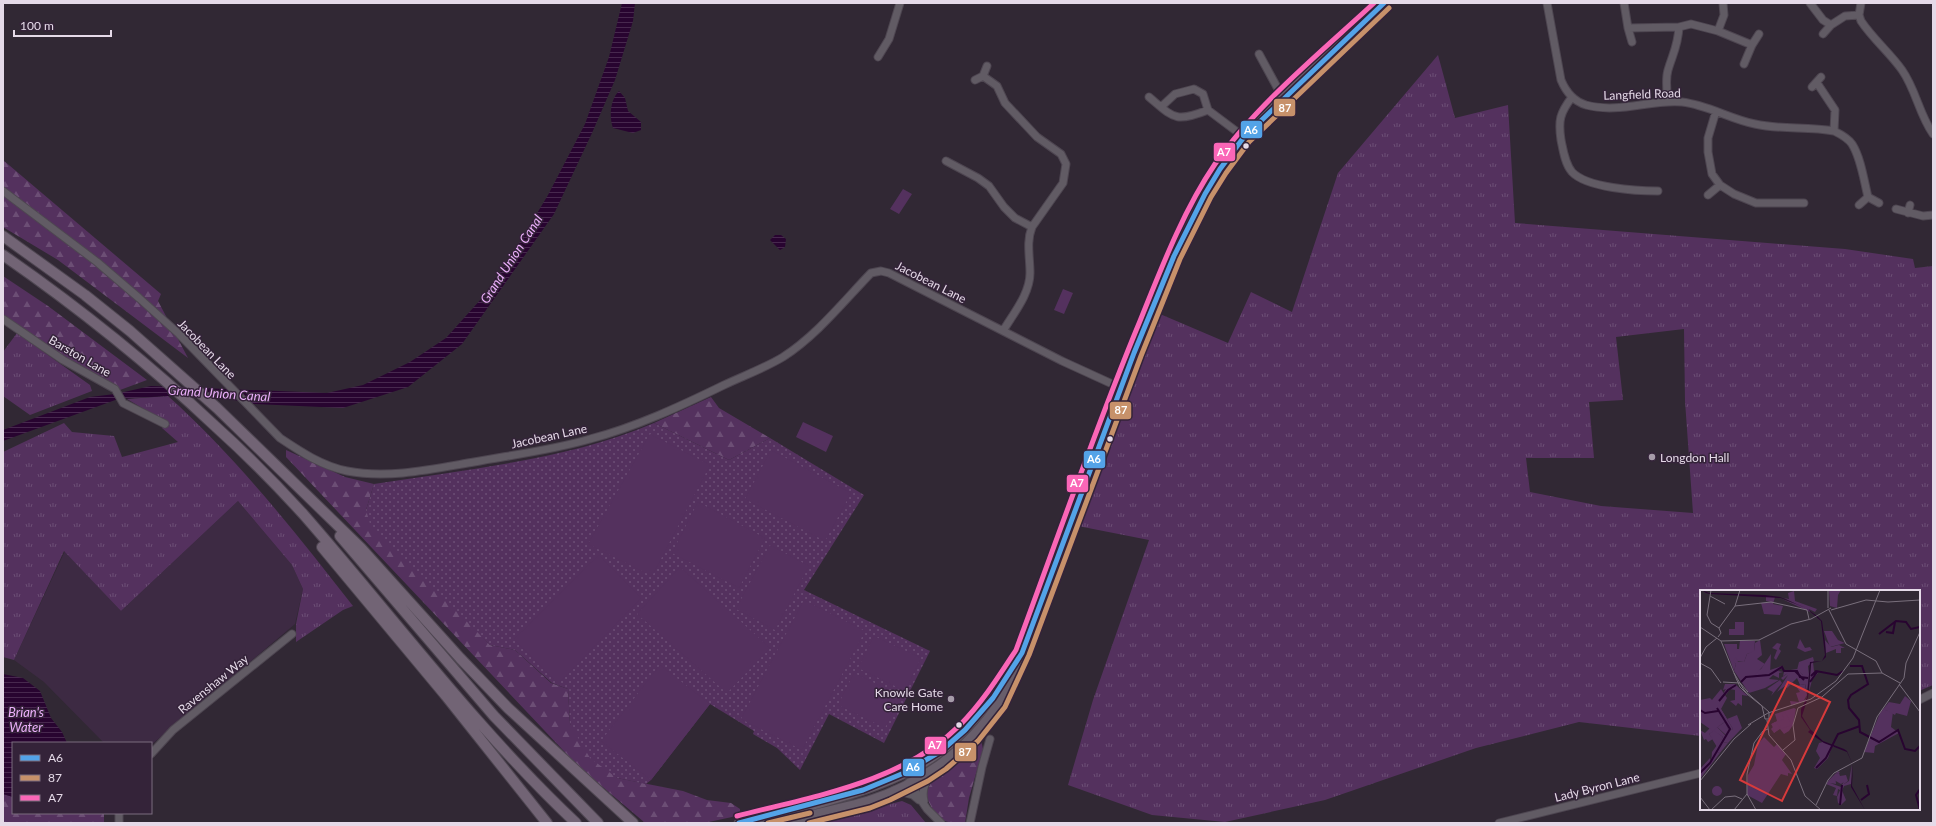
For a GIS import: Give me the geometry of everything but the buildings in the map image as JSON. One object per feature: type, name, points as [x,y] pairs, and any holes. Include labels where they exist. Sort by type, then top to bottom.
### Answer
[{"type":"highway","points":[[3,236],[85,295],[174,368],[217,408],[361,548],[460,658],[508,708],[633,823]]},
{"type":"highway","points":[[3,255],[79,309],[156,372],[264,474],[303,514],[483,726],[576,823]]},
{"type":"highway","points":[[260,449],[313,505],[494,716],[598,823]]},
{"type":"highway","points":[[264,474],[335,563],[446,696],[547,823]]},
{"type":"main road","points":[[789,823],[802,817],[868,801],[909,782],[939,765],[960,748],[987,720],[1000,701],[1022,653],[1121,388],[1174,256],[1205,194],[1220,169],[1244,137],[1284,97],[1384,3]]},
{"type":"main road","points":[[739,823],[836,798],[904,773],[941,752],[993,698],[1022,653]]},
{"type":"main road","points":[[836,798],[853,797],[900,781],[909,782]]},
{"type":"street","points":[[878,57],[889,39],[900,3]]},
{"type":"street","points":[[1547,3],[1561,80],[1565,89],[1572,97],[1563,109],[1559,126],[1563,150],[1574,174],[1582,179],[1608,187],[1629,190],[1658,191]]},
{"type":"street","points":[[1624,3],[1632,42]]},
{"type":"street","points":[[1718,31],[1724,15],[1723,3]]},
{"type":"street","points":[[1810,3],[1823,20],[1831,25]]},
{"type":"street","points":[[1861,3],[1859,15],[1865,27],[1902,70],[1910,83],[1926,124],[1933,134]]},
{"type":"street","points":[[1823,34],[1831,25],[1845,16],[1859,15]]},
{"type":"street","points":[[1628,28],[1657,26],[1680,27],[1692,24],[1718,31],[1752,45]]},
{"type":"street","points":[[1668,102],[1666,82],[1668,71],[1678,44],[1680,27]]},
{"type":"street","points":[[1744,64],[1752,45],[1759,34]]},
{"type":"street","points":[[1259,54],[1284,97]]},
{"type":"street","points":[[976,80],[983,76],[987,66]]},
{"type":"street","points":[[983,76],[997,86],[1005,103],[1037,137],[1061,154],[1066,164],[1063,182],[1032,227],[1029,234],[1030,273],[1026,292],[1003,331]]},
{"type":"street","points":[[1817,82],[1835,110],[1834,131]]},
{"type":"street","points":[[1161,107],[1175,94],[1194,89],[1203,94],[1208,110],[1244,137]]},
{"type":"street","points":[[1149,97],[1171,115],[1181,117],[1208,110]]},
{"type":"street","name":"Langfield Road","points":[[1572,97],[1585,104],[1621,108],[1668,102],[1682,102],[1759,125],[1834,131],[1845,137],[1851,143],[1868,197]]},
{"type":"street","points":[[1716,111],[1708,138],[1708,152],[1712,174],[1720,184],[1734,194],[1756,203],[1804,203]]},
{"type":"street","points":[[1926,124],[1933,120]]},
{"type":"street","points":[[946,161],[978,178],[989,186],[1004,207],[1015,218],[1032,227]]},
{"type":"street","points":[[1708,195],[1720,184]]},
{"type":"street","name":"Jacobean Lane","points":[[4,194],[97,262],[139,298],[179,334],[280,438],[300,452],[325,464],[347,471],[378,474],[407,473],[590,439],[649,418],[695,399],[783,357],[813,334],[871,273],[881,271],[889,273],[1003,331],[1121,388]]},
{"type":"street","points":[[1859,205],[1868,197],[1880,203]]},
{"type":"street","points":[[1908,213],[1910,205]]},
{"type":"street","points":[[1896,209],[1923,216],[1933,215]]},
{"type":"street","name":"Barston Lane","points":[[3,320],[63,360],[115,389],[124,403],[165,424]]},
{"type":"street","name":"Ravenshaw Way","points":[[152,753],[173,730],[292,634]]},
{"type":"street","points":[[1920,700],[1933,693]]},
{"type":"street","points":[[970,823],[982,767],[990,739]]},
{"type":"street","points":[[925,805],[923,789],[926,780],[939,765]]},
{"type":"street","name":"Lady Byron Lane","points":[[1499,823],[1700,773]]},
{"type":"street","points":[[909,782],[925,805],[941,823]]},
{"type":"street","points":[[893,790],[913,795],[925,805]]},
{"type":"shaded area","points":[[238,501],[292,565],[303,589],[295,624],[152,744],[152,742],[103,742],[44,682],[14,660],[65,551],[121,611]]},
{"type":"green space","points":[[1438,55],[1455,118],[1508,105],[1515,223],[1845,249],[1913,259],[1915,268],[1933,266],[1933,685],[1920,691],[1920,590],[1700,590],[1700,736],[1579,722],[1476,748],[1325,800],[1225,822],[1152,815],[1068,785],[1093,700],[1149,540],[1078,526],[1160,314],[1228,343],[1251,292],[1292,312],[1338,173]],"holes":[[[1684,329],[1685,401],[1693,513],[1601,506],[1530,492],[1526,458],[1594,458],[1589,402],[1623,400],[1616,337]]]},
{"type":"green space","points":[[3,160],[161,294],[158,301],[188,358],[58,260],[3,227]]},
{"type":"green space","points":[[903,189],[912,194],[899,214],[890,209]]},
{"type":"green space","points":[[3,276],[48,306],[147,380],[120,390],[60,354],[3,316]]},
{"type":"green space","points":[[1063,289],[1073,293],[1064,314],[1054,310]]},
{"type":"green space","points":[[17,333],[90,385],[92,391],[30,415],[3,396],[3,352]]},
{"type":"green space","points":[[168,396],[242,470],[288,524],[353,606],[343,610],[296,642],[296,624],[303,589],[292,565],[238,501],[121,611],[64,551],[14,660],[3,657],[3,452],[64,423],[72,432],[114,436],[122,457],[178,442],[162,428],[166,422],[127,399]]},
{"type":"green space","points":[[711,397],[719,408],[770,438],[729,460],[654,423]]},
{"type":"green space","points":[[803,422],[833,436],[826,452],[796,437]]},
{"type":"green space","points":[[654,423],[729,460],[770,438],[864,495],[804,590],[930,651],[884,743],[829,714],[800,770],[777,748],[753,734],[754,731],[710,704],[651,780],[646,784],[617,778],[590,758],[570,724],[568,689],[552,683],[515,650],[490,645],[370,524],[366,510],[374,484],[481,468],[552,455],[621,436]]},
{"type":"green space","points":[[650,434],[710,465],[652,576],[588,544]]},
{"type":"green space","points":[[286,450],[345,477],[374,484],[366,510],[490,645],[515,650],[551,683],[568,689],[570,724],[617,778],[683,791],[707,800],[731,803],[740,809],[740,812],[732,817],[704,823],[644,822],[578,766],[286,457]]},
{"type":"green space","points":[[771,450],[851,493],[825,541],[745,499]]},
{"type":"green space","points":[[698,502],[765,538],[739,588],[672,553]]},
{"type":"green space","points":[[770,545],[809,566],[775,630],[736,609]]},
{"type":"green space","points":[[599,555],[641,598],[558,684],[514,639]]},
{"type":"green space","points":[[680,567],[770,648],[727,693],[637,614]]},
{"type":"green space","points":[[804,600],[865,631],[802,750],[741,719]]},
{"type":"green space","points":[[874,636],[921,658],[905,691],[858,668]]},
{"type":"green space","points":[[660,665],[710,704],[651,780],[601,741]]},
{"type":"green space","points":[[854,673],[901,696],[885,728],[838,705]]},
{"type":"green space","points":[[977,740],[981,740],[983,749],[969,798],[965,823],[942,820],[936,814],[928,801],[928,788],[932,780],[946,765]]},
{"type":"green space","points":[[3,794],[12,797],[12,814],[104,814],[104,822],[102,823],[3,823]]},
{"type":"green space","points":[[902,801],[911,805],[926,823],[817,823]]},
{"type":"water","name":"Grand Union Canal","points":[[622,3],[635,3],[633,21],[615,80],[554,214],[462,344],[408,387],[343,408],[255,404],[234,400],[168,396],[118,399],[3,441],[3,430],[90,397],[115,394],[151,386],[327,393],[363,385],[410,362],[446,338],[482,298],[515,250],[548,195],[585,124],[609,57]]},
{"type":"water","points":[[619,91],[625,98],[628,111],[641,122],[641,130],[633,133],[613,128],[611,109],[614,99]]},
{"type":"water","points":[[775,235],[781,235],[786,239],[785,247],[780,250],[770,240]]},
{"type":"water","name":"Brian's Water","points":[[3,674],[23,678],[40,691],[51,718],[62,732],[67,742],[12,742],[12,797],[3,794]]},
{"type":"transit line","name":"A7","points":[[737,816],[826,794],[884,774],[911,761],[937,745],[968,717],[983,698],[1016,650],[1123,362],[1165,261],[1203,182],[1231,142],[1269,100],[1374,3]]},
{"type":"transit line","name":"A6","points":[[739,823],[863,790],[904,773],[941,751],[965,730],[993,698],[1022,653],[1134,353],[1174,256],[1205,194],[1220,169],[1244,137],[1384,3]]},
{"type":"transit line","name":"87","points":[[809,823],[870,808],[928,781],[946,769],[978,741],[1005,707],[1029,655],[1141,356],[1180,259],[1211,197],[1226,173],[1249,142],[1389,8]]},
{"type":"transit line","name":"87","points":[[768,823],[810,813]]},
{"type":"place","name":"Longdon Hall","points":[[1652,457]]},
{"type":"place","name":"Knowle Gate Care Home","points":[[951,699]]}]
